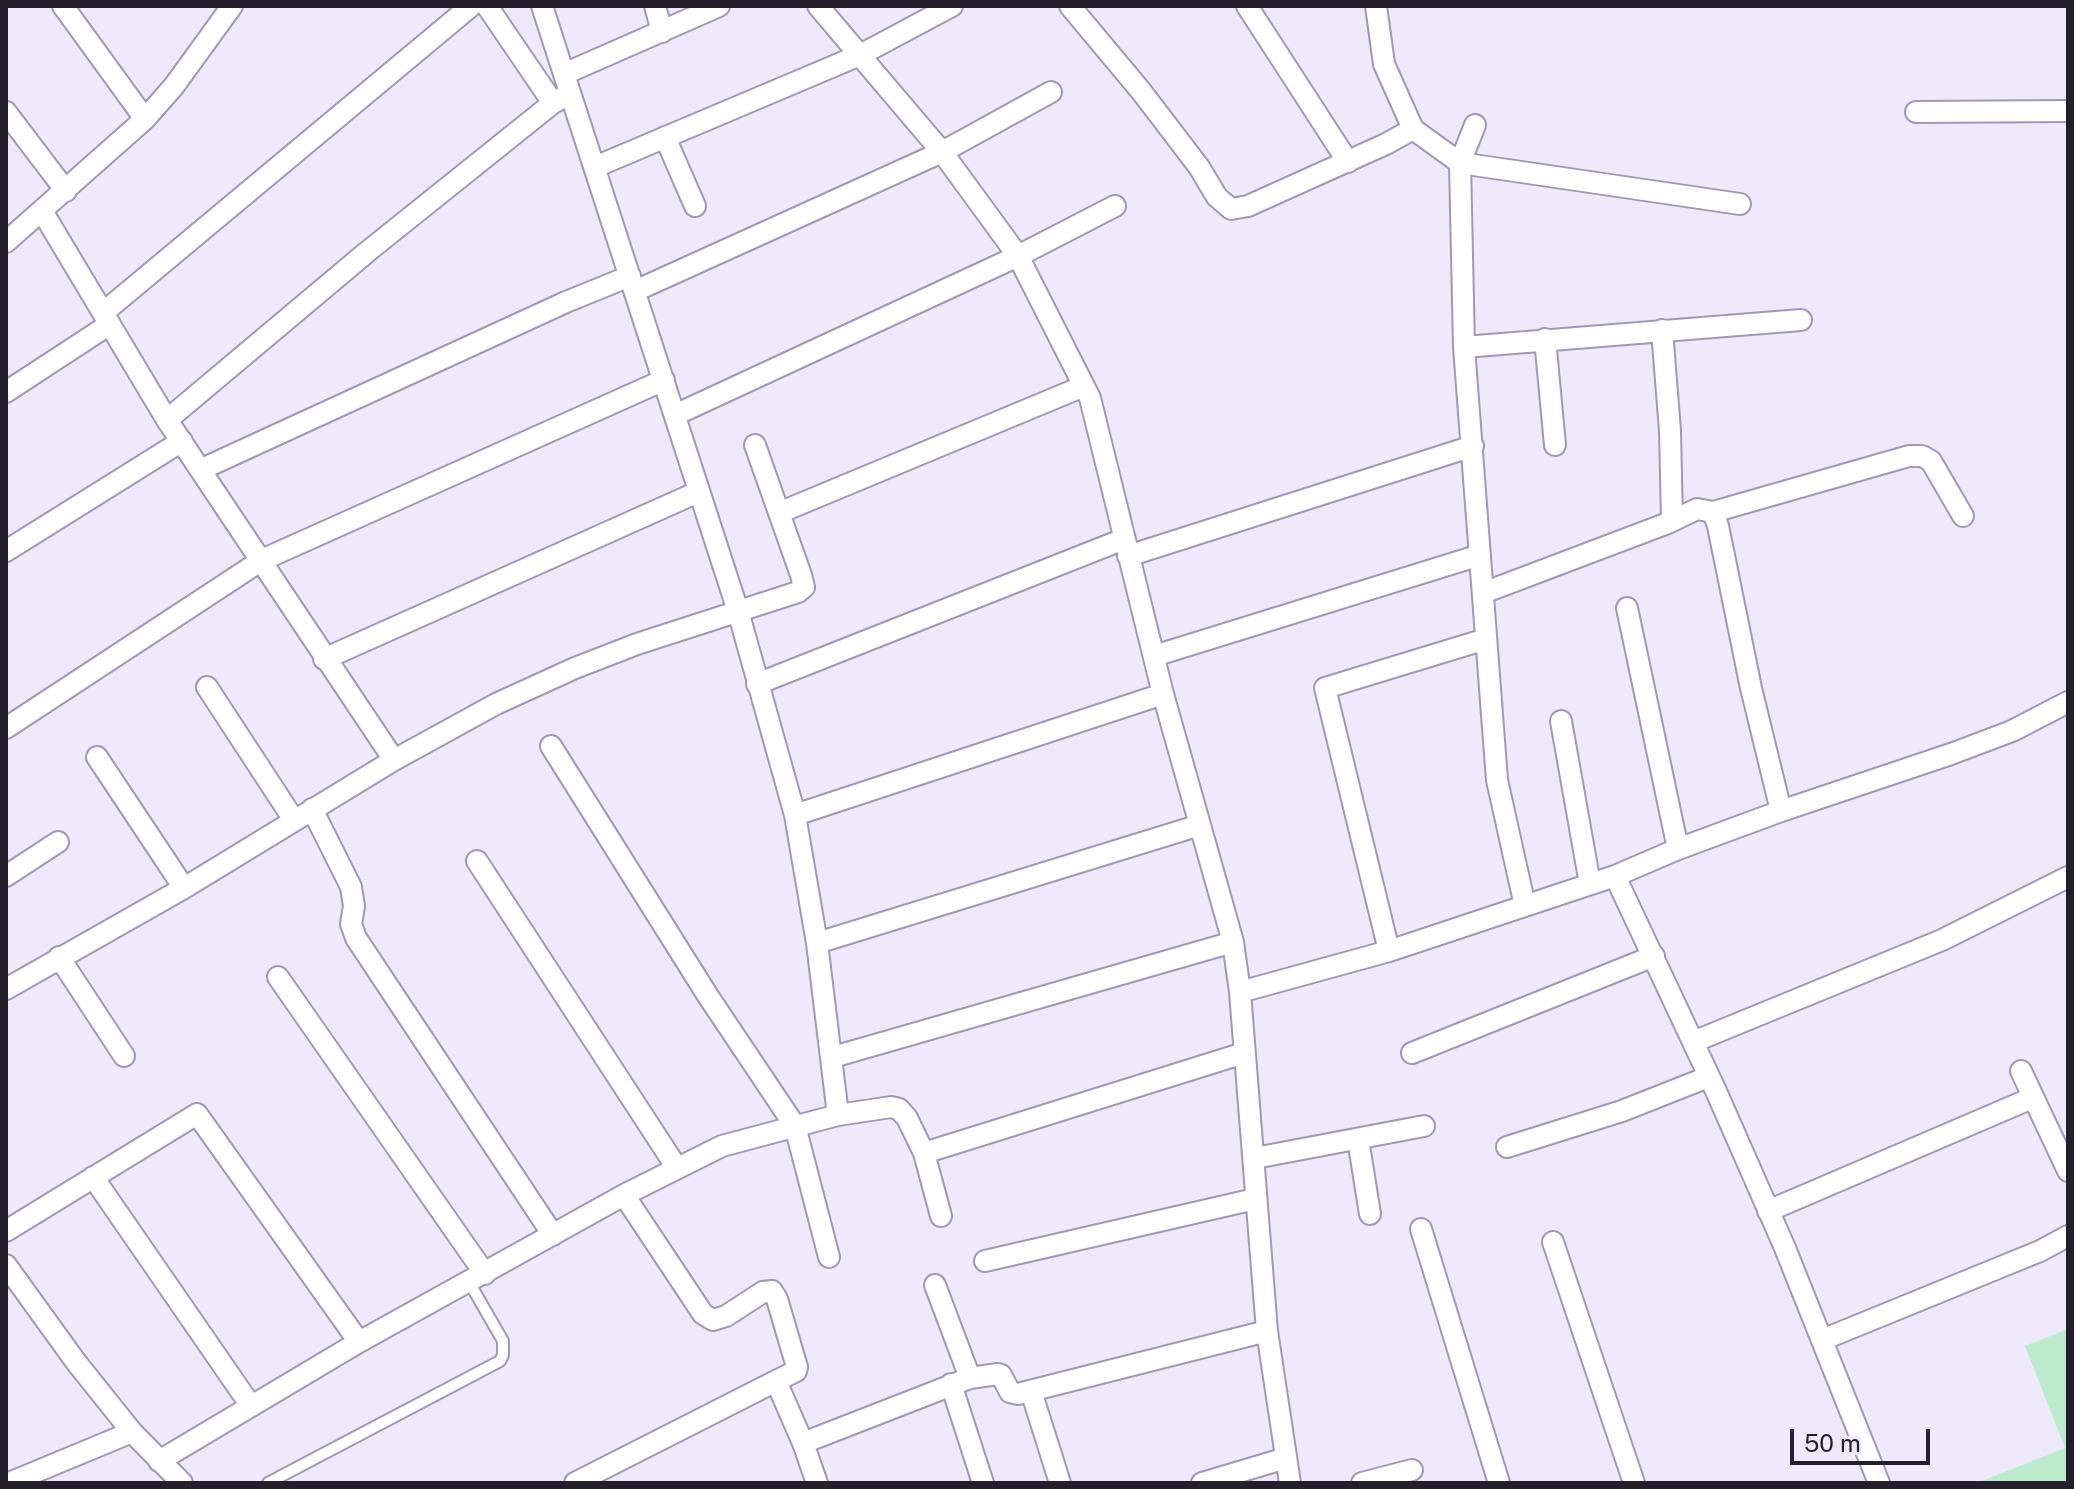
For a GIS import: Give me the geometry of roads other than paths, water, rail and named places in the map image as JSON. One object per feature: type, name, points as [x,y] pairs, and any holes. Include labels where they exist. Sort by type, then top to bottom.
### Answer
[{"type":"street","points":[[63,6],[145,119]]},
{"type":"street","points":[[6,242],[145,119],[174,86],[232,6]]},
{"type":"street","points":[[6,392],[107,318],[471,6]]},
{"type":"street","points":[[487,6],[562,90]]},
{"type":"street","points":[[542,6],[562,90],[595,167],[738,611],[795,815],[817,943],[838,1115]]},
{"type":"street","points":[[655,6],[662,32]]},
{"type":"street","points":[[167,420],[562,90],[662,32],[719,6]]},
{"type":"street","points":[[818,6],[942,152],[1018,256],[1090,398],[1163,694],[1233,942],[1255,1158],[1255,1199],[1267,1331],[1290,1483]]},
{"type":"street","points":[[595,167],[860,55],[952,6]]},
{"type":"street","points":[[1070,6],[1141,91],[1199,167],[1217,197],[1231,209],[1248,206],[1348,162],[1413,129]]},
{"type":"street","points":[[1247,6],[1348,162]]},
{"type":"street","points":[[1376,6],[1384,64],[1413,129],[1460,163],[1740,204]]},
{"type":"street","points":[[202,469],[566,302],[633,283],[942,152],[1051,92]]},
{"type":"street","points":[[1916,112],[2068,111]]},
{"type":"street","points":[[6,112],[66,191]]},
{"type":"street","points":[[1475,125],[1460,163],[1464,347],[1497,780],[1525,906]]},
{"type":"street","points":[[665,137],[695,206]]},
{"type":"street","points":[[675,415],[1018,256],[1115,206]]},
{"type":"street","points":[[42,211],[167,420],[394,760]]},
{"type":"street","points":[[1464,347],[1801,320]]},
{"type":"street","points":[[1662,330],[1670,431],[1672,520]]},
{"type":"street","points":[[1545,339],[1555,445]]},
{"type":"street","points":[[6,728],[262,560],[664,380]]},
{"type":"street","points":[[781,512],[1084,386]]},
{"type":"street","points":[[6,551],[182,441]]},
{"type":"street","points":[[6,989],[184,888],[394,760],[496,704],[575,668],[798,592],[804,587],[781,512],[755,445]]},
{"type":"street","points":[[757,684],[1126,547],[1473,446]]},
{"type":"street","points":[[1483,593],[1697,509],[1713,512],[1909,456],[1922,456],[1931,461],[1963,516]]},
{"type":"street","points":[[324,659],[698,492]]},
{"type":"street","points":[[1713,512],[1781,811]]},
{"type":"street","points":[[1154,656],[1480,555]]},
{"type":"street","points":[[1627,608],[1678,849]]},
{"type":"street","points":[[1389,951],[1325,688],[1486,639]]},
{"type":"street","points":[[207,687],[294,820]]},
{"type":"street","points":[[795,815],[1163,694]]},
{"type":"street","points":[[1240,992],[1389,951],[1615,876],[1781,811],[2012,731],[2068,702]]},
{"type":"street","points":[[1561,721],[1590,884]]},
{"type":"street","points":[[551,746],[708,996],[795,1126],[829,1257]]},
{"type":"street","points":[[97,757],[184,888]]},
{"type":"street","points":[[312,809],[351,887],[354,906],[351,924],[356,938],[553,1235]]},
{"type":"street","points":[[817,943],[1200,825]]},
{"type":"street","points":[[6,876],[58,842]]},
{"type":"street","points":[[477,861],[677,1168]]},
{"type":"street","points":[[1615,876],[1768,1211],[1879,1483]]},
{"type":"street","points":[[1693,1042],[1942,940],[2068,877]]},
{"type":"street","points":[[833,1057],[1233,942]]},
{"type":"street","points":[[1412,1053],[1654,956]]},
{"type":"street","points":[[59,957],[124,1056]]},
{"type":"street","points":[[278,977],[477,1278]]},
{"type":"street","points":[[924,1153],[1244,1053]]},
{"type":"street","points":[[2021,1071],[2068,1171]]},
{"type":"street","points":[[1507,1147],[1622,1111],[1708,1077]]},
{"type":"street","points":[[1768,1211],[2032,1098]]},
{"type":"street","points":[[159,1461],[359,1342],[624,1195],[722,1146],[838,1115],[891,1107],[899,1109],[907,1118],[924,1153],[941,1216]]},
{"type":"street","points":[[6,1231],[197,1114],[359,1342]]},
{"type":"street","points":[[1255,1158],[1424,1126]]},
{"type":"street","points":[[1358,1139],[1370,1214]]},
{"type":"street","points":[[93,1177],[251,1406]]},
{"type":"street","points":[[575,1483],[796,1371],[797,1367],[772,1291],[763,1292],[726,1316],[713,1320],[703,1314],[624,1195]]},
{"type":"street","points":[[985,1261],[1255,1199]]},
{"type":"street","points":[[1421,1229],[1499,1483]]},
{"type":"street","points":[[1822,1340],[2040,1251],[2068,1236]]},
{"type":"street","points":[[1553,1242],[1634,1483]]},
{"type":"street","points":[[9,1275],[132,1432],[182,1483]]},
{"type":"street","points":[[935,1285],[983,1483]]},
{"type":"street","points":[[803,1443],[960,1381],[998,1374],[1014,1394],[1267,1331]]},
{"type":"street","points":[[776,1381],[817,1483]]},
{"type":"street","points":[[1031,1391],[1060,1483]]},
{"type":"street","points":[[9,1483],[132,1432]]},
{"type":"street","points":[[1202,1483],[1286,1458]]},
{"type":"street","points":[[1362,1483],[1412,1470]]},
{"type":"lane","points":[[268,1483],[500,1361],[503,1341],[477,1278]]}]
